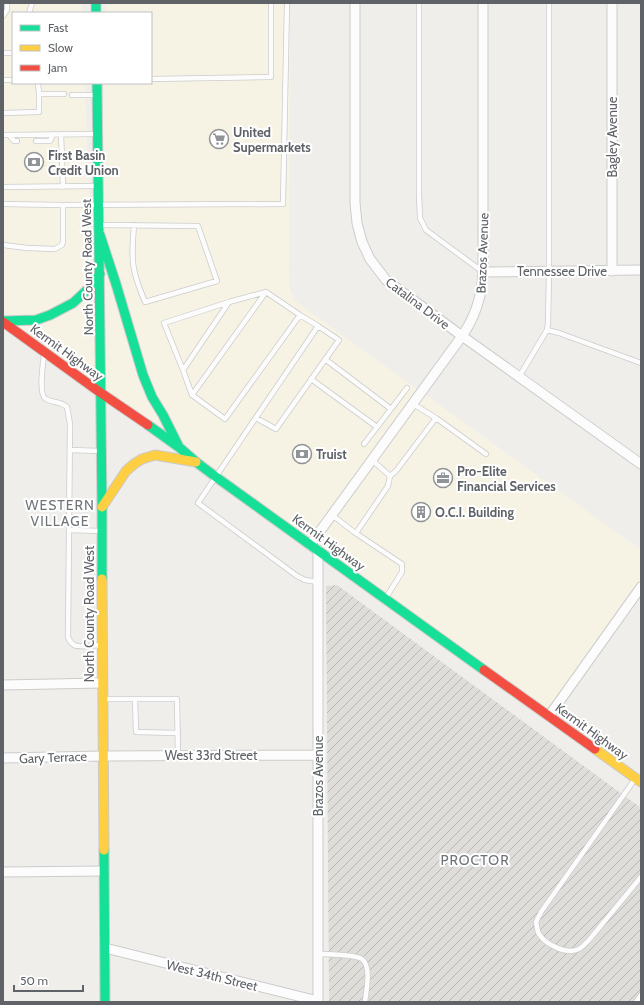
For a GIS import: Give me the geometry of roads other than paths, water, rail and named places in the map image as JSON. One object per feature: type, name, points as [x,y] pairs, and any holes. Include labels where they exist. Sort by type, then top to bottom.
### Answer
[{"type":"main road","name":"North County Road West","points":[[97,84],[102,451],[102,699],[105,1002]]},
{"type":"main road","points":[[100,235],[143,375],[152,397],[180,448]]},
{"type":"main road","points":[[3,321],[36,320],[50,315],[73,303],[88,289],[100,274]]},
{"type":"main road","name":"Kermit Highway","points":[[3,321],[101,393],[180,448],[216,477],[638,780]]},
{"type":"main road","points":[[102,507],[126,471],[142,459],[155,455],[196,462]]},
{"type":"street","name":"Catalina Drive","points":[[355,3],[355,203],[357,223],[362,242],[370,259],[386,280],[641,464]]},
{"type":"street","name":"Brazos Avenue","points":[[318,1002],[318,582],[314,547],[332,515],[462,336],[475,314],[481,297],[483,272],[483,3]]},
{"type":"street","name":"Bagley Avenue","points":[[612,3],[612,271]]},
{"type":"street","name":"Tennessee Drive","points":[[483,272],[641,270]]},
{"type":"street","points":[[549,716],[641,587]]},
{"type":"street","points":[[3,685],[102,682]]},
{"type":"street","name":"West 33rd Street","points":[[103,756],[318,755]]},
{"type":"street","name":"Gary Terrace","points":[[3,758],[103,756]]},
{"type":"street","points":[[3,872],[104,871]]},
{"type":"street","name":"West 34th Street","points":[[105,948],[318,1002]]},
{"type":"lane","points":[[3,16],[7,10],[8,3]]},
{"type":"lane","points":[[152,79],[271,77],[271,3]]},
{"type":"lane","points":[[3,204],[284,204],[287,3]]},
{"type":"lane","points":[[419,3],[420,218],[426,230],[483,272]]},
{"type":"lane","points":[[519,377],[547,330],[549,271],[549,3]]},
{"type":"lane","points":[[3,113],[39,112],[38,84]]},
{"type":"lane","points":[[39,94],[64,94]]},
{"type":"lane","points":[[72,95],[98,95]]},
{"type":"lane","points":[[36,141],[50,141],[53,134]]},
{"type":"lane","points":[[61,134],[63,187]]},
{"type":"lane","points":[[3,135],[98,134]]},
{"type":"lane","points":[[9,135],[14,141],[16,141]]},
{"type":"lane","points":[[3,187],[99,186]]},
{"type":"lane","points":[[3,245],[55,249],[62,245],[63,204]]},
{"type":"lane","points":[[99,225],[134,225],[198,226],[217,281],[145,302],[134,270],[132,256],[134,225]]},
{"type":"lane","points":[[192,395],[266,292]]},
{"type":"lane","points":[[256,418],[276,429],[339,340],[266,292],[228,302],[164,323],[192,395],[225,419],[300,315]]},
{"type":"lane","points":[[183,370],[228,302]]},
{"type":"lane","points":[[318,326],[198,503],[297,576],[305,580],[318,582]]},
{"type":"lane","points":[[547,330],[641,363]]},
{"type":"lane","points":[[44,351],[42,388],[44,398],[64,404],[67,407],[70,424],[68,637],[70,642],[78,646],[102,645]]},
{"type":"lane","points":[[326,359],[391,409]]},
{"type":"lane","points":[[311,379],[377,427]]},
{"type":"lane","points":[[364,444],[407,388]]},
{"type":"lane","points":[[413,404],[436,418],[486,454]]},
{"type":"lane","points":[[356,533],[388,486],[390,476],[396,471],[436,418]]},
{"type":"lane","points":[[70,450],[102,451]]},
{"type":"lane","points":[[372,460],[390,476]]},
{"type":"lane","points":[[332,515],[402,564],[402,572],[386,599]]},
{"type":"lane","points":[[69,530],[102,531]]},
{"type":"lane","points":[[102,699],[177,699],[178,756]]},
{"type":"lane","points":[[135,699],[136,732],[178,733]]},
{"type":"lane","points":[[638,780],[541,912],[536,922],[539,933],[544,940],[556,948],[567,950],[578,949],[589,940],[641,877]]},
{"type":"lane","points":[[318,954],[340,955],[362,959],[365,964],[368,978],[365,1002]]},
{"type":"lane","points":[[636,1002],[641,995]]},
{"type":"place","name":"United Supermarkets","points":[[219,139]]},
{"type":"place","name":"First Basin Credit Union","points":[[34,162]]},
{"type":"place","name":"Truist","points":[[302,454]]},
{"type":"place","name":"Pro-Elite Financial Services","points":[[443,478]]},
{"type":"place","name":"O.C.I. Building","points":[[421,512]]},
{"type":"district","name":"WESTERN VILLAGE","points":[[60,514]]},
{"type":"district","name":"PROCTOR","points":[[475,860]]}]
